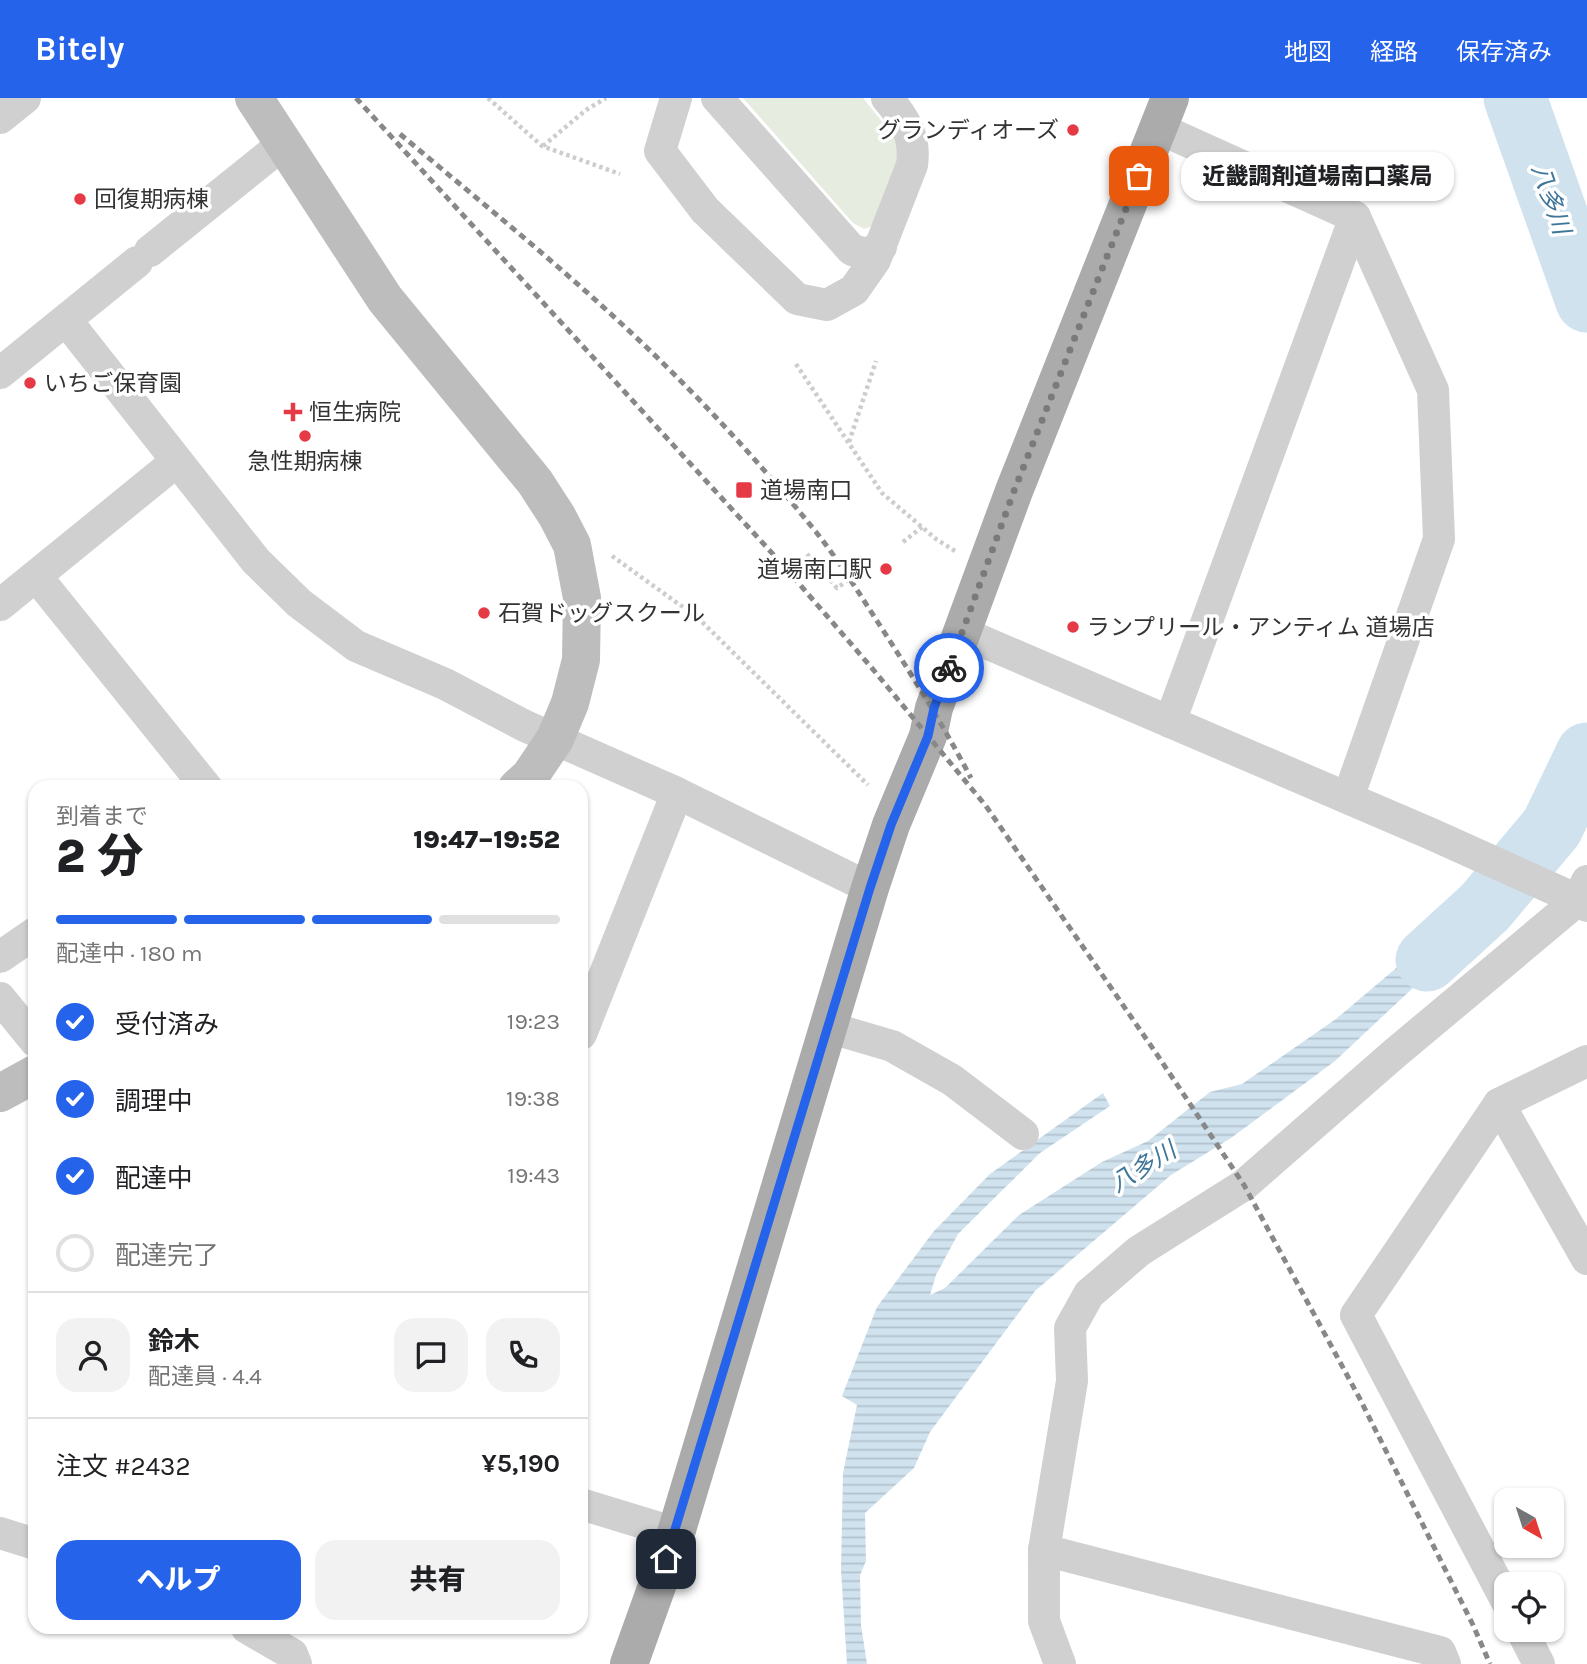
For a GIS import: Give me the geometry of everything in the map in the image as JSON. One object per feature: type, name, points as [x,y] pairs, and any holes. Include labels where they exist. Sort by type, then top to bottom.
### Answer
[{"type":"main road","points":[[629,1664],[676,1533],[870,888],[896,813],[928,736],[934,708],[1014,491],[1164,113]]},
{"type":"street","points":[[0,118],[25,98]]},
{"type":"street","points":[[254,98],[385,299],[535,482],[572,545],[582,598],[582,660],[570,703],[555,739],[526,780]]},
{"type":"street","points":[[676,98],[660,151],[705,210],[797,299],[827,305],[854,290],[881,247],[906,183],[914,151],[911,134],[899,112],[887,98]]},
{"type":"street","points":[[717,98],[852,250],[866,254],[881,247]]},
{"type":"street","points":[[1164,113],[1355,217],[1433,390],[1439,539],[1348,798]]},
{"type":"street","points":[[0,373],[283,144]]},
{"type":"street","points":[[1170,722],[1355,217]]},
{"type":"street","points":[[66,320],[256,561],[299,603],[356,646],[445,684],[555,739],[677,793],[870,888]]},
{"type":"street","points":[[0,605],[177,461]]},
{"type":"street","points":[[36,576],[201,780]]},
{"type":"street","points":[[963,633],[1576,894],[1244,1185],[1139,1251],[1089,1294],[1070,1328],[1072,1381],[1044,1550],[1044,1621],[1060,1664]]},
{"type":"street","points":[[588,1016],[677,793]]},
{"type":"street","points":[[0,957],[28,938]]},
{"type":"street","points":[[0,999],[28,1033]]},
{"type":"street","points":[[827,1027],[892,1046],[952,1080],[1023,1134]]},
{"type":"street","points":[[1494,1577],[1356,1315],[1499,1104],[1587,1061]]},
{"type":"street","points":[[0,1093],[28,1078]]},
{"type":"street","points":[[1499,1104],[1587,1259]]},
{"type":"street","points":[[588,1506],[676,1533]]},
{"type":"street","points":[[0,1533],[28,1542]]},
{"type":"street","points":[[1044,1550],[1440,1652],[1445,1664]]},
{"type":"street","points":[[257,1634],[292,1654],[296,1664]]},
{"type":"street","points":[[1528,1642],[1539,1664]]},
{"type":"path","points":[[488,98],[542,146],[620,174]]},
{"type":"path","points":[[542,146],[586,110],[606,98]]},
{"type":"path","points":[[849,442],[876,361]]},
{"type":"path","points":[[796,364],[882,493],[964,558]]},
{"type":"path","points":[[903,542],[922,527]]},
{"type":"path","points":[[608,554],[698,618],[896,813]]},
{"type":"path","points":[[807,554],[837,588],[860,571]]},
{"type":"shaded area","points":[[743,98],[863,98],[896,139],[901,156],[873,226],[864,229],[853,223]]},
{"type":"water","points":[[1485,893],[1497,909],[1335,1061],[1231,1138],[1171,1175],[1035,1291],[930,1432],[914,1468],[865,1513],[866,1561],[860,1575],[861,1625],[867,1664],[847,1664],[841,1570],[843,1473],[857,1405],[842,1396],[877,1307],[934,1231],[990,1174],[1103,1093],[1110,1106],[1040,1153],[958,1234],[936,1275],[930,1295],[945,1288],[1019,1215],[1102,1162],[1148,1141],[1210,1092],[1242,1084],[1336,1019]]},
{"type":"waterway","name":"八多川","points":[[1515,98],[1587,301]]},
{"type":"waterway","name":"八多川","points":[[1427,960],[1485,907],[1552,827],[1587,754]]},
{"type":"railway","points":[[356,98],[782,564],[986,806],[1244,1185],[1360,1399],[1490,1664]]},
{"type":"railway","points":[[400,134],[598,302],[675,375],[748,452],[816,532],[841,566],[915,681],[971,778]]},
{"type":"way so far","points":[[949,668],[1014,491],[1139,176]]},
{"type":"place","name":"グランディオーズ","points":[[1073,130]]},
{"type":"place","name":"近畿調剤道場南口薬局","points":[[1139,176]]},
{"type":"place","name":"回復期病棟","points":[[80,199]]},
{"type":"place","name":"いちご保育園","points":[[30,383]]},
{"type":"place","name":"恒生病院","points":[[293,412]]},
{"type":"place","name":"急性期病棟","points":[[305,436]]},
{"type":"place","name":"道場南口","points":[[744,490]]},
{"type":"place","name":"道場南口駅","points":[[886,569]]},
{"type":"place","name":"石賀ドッグスクール","points":[[484,613]]},
{"type":"place","name":"ランプリール・アンティム 道場店","points":[[1073,627]]},
{"type":"route","points":[[666,1559],[870,888],[891,825],[928,736],[934,708],[949,668]]}]
